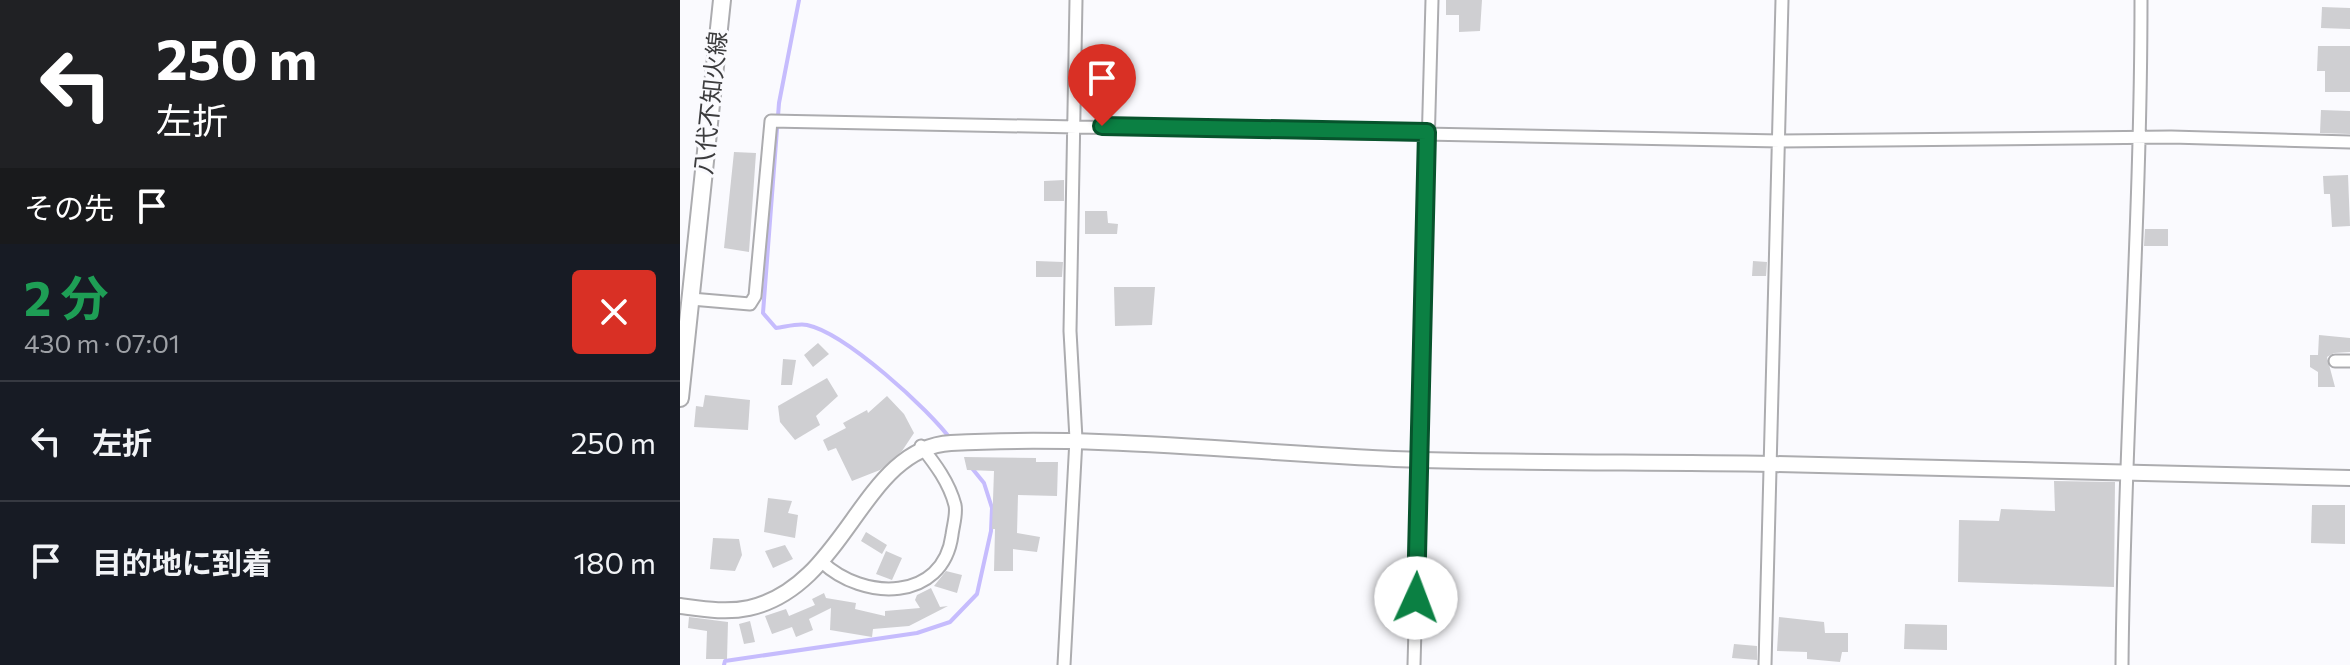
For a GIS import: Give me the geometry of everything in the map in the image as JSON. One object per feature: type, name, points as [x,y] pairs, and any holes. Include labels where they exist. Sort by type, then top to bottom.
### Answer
[{"type":"main road","name":"八代不知火線","points":[[680,398],[722,0]]},
{"type":"street","points":[[1064,665],[1076,439],[1070,331],[1076,0]]},
{"type":"street","points":[[1414,665],[1421,460],[1418,417],[1432,0]]},
{"type":"street","points":[[1765,665],[1782,0]]},
{"type":"street","points":[[2122,665],[2124,474],[2141,137],[2141,0]]},
{"type":"street","points":[[691,299],[750,304],[755,296],[771,121],[1780,141],[2141,137],[2350,142]]},
{"type":"street","points":[[2335,361],[2350,361]]},
{"type":"street","points":[[680,606],[720,612],[750,608],[791,591],[822,562],[893,469],[933,445],[1076,439],[1421,460],[1770,464],[2350,478]]},
{"type":"street","points":[[822,562],[842,578],[864,585],[902,590],[930,578],[944,564],[956,508],[933,445]]},
{"type":"building","points":[[1446,0],[1482,0],[1480,31],[1459,32],[1459,15],[1446,15]]},
{"type":"building","points":[[2322,7],[2350,8],[2350,29],[2321,28]]},
{"type":"building","points":[[2318,46],[2350,46],[2350,92],[2325,92],[2325,71],[2317,71]]},
{"type":"building","points":[[2321,110],[2350,111],[2350,134],[2320,133]]},
{"type":"building","points":[[734,152],[756,153],[749,252],[724,248]]},
{"type":"building","points":[[2348,175],[2350,226],[2332,227],[2330,194],[2324,194],[2323,176]]},
{"type":"building","points":[[1064,180],[1064,201],[1044,201],[1044,181]]},
{"type":"building","points":[[1085,211],[1107,211],[1108,223],[1118,224],[1117,234],[1085,234]]},
{"type":"building","points":[[2145,229],[2168,229],[2168,246],[2144,246]]},
{"type":"building","points":[[1036,261],[1063,262],[1062,277],[1036,277]]},
{"type":"building","points":[[1753,261],[1767,262],[1766,276],[1752,276]]},
{"type":"building","points":[[1114,287],[1155,287],[1152,325],[1115,326]]},
{"type":"building","points":[[2319,335],[2350,338],[2350,352],[2334,353],[2327,357],[2335,387],[2318,387],[2318,372],[2310,367],[2310,355],[2318,355]]},
{"type":"building","points":[[818,343],[829,354],[813,367],[804,355]]},
{"type":"building","points":[[783,359],[796,360],[792,385],[781,385]]},
{"type":"building","points":[[827,378],[838,396],[816,416],[820,425],[795,440],[780,422],[778,406]]},
{"type":"building","points":[[705,395],[750,400],[748,430],[694,427],[696,406],[703,407]]},
{"type":"building","points":[[887,396],[904,414],[914,433],[902,451],[880,470],[852,481],[836,448],[828,451],[823,440],[846,428],[843,423],[867,410],[868,413]]},
{"type":"building","points":[[964,457],[1036,458],[1036,462],[1058,462],[1057,496],[1018,495],[1017,533],[1040,537],[1037,552],[1013,549],[1013,571],[994,571],[994,471],[967,470]]},
{"type":"building","points":[[2054,481],[2115,482],[2114,587],[1958,582],[1959,520],[1999,521],[2001,509],[2055,511]]},
{"type":"building","points":[[768,498],[792,501],[788,513],[798,515],[795,538],[764,532]]},
{"type":"building","points":[[2312,505],[2345,505],[2345,544],[2311,543]]},
{"type":"building","points":[[866,532],[887,545],[882,554],[861,541]]},
{"type":"building","points":[[713,538],[739,539],[742,555],[735,571],[710,569]]},
{"type":"building","points":[[785,545],[793,559],[773,568],[765,551]]},
{"type":"building","points":[[886,551],[902,558],[892,580],[876,574]]},
{"type":"building","points":[[946,571],[962,575],[957,593],[934,586]]},
{"type":"building","points":[[931,588],[940,607],[948,606],[909,626],[873,629],[872,637],[830,630],[831,608],[809,619],[813,630],[796,637],[792,627],[772,634],[765,616],[786,609],[789,616],[815,605],[812,599],[824,593],[826,598],[856,603],[855,609],[885,616],[885,611],[920,608],[915,600],[917,595]]},
{"type":"building","points":[[689,617],[728,622],[727,659],[706,659],[707,631],[688,628]]},
{"type":"building","points":[[1779,617],[1824,622],[1825,633],[1848,633],[1848,652],[1842,652],[1840,662],[1807,659],[1807,652],[1777,651]]},
{"type":"building","points":[[750,621],[755,642],[744,644],[739,624]]},
{"type":"building","points":[[1905,624],[1947,625],[1947,650],[1904,649]]},
{"type":"building","points":[[1734,644],[1757,646],[1757,660],[1732,658]]},
{"type":"waterway","points":[[799,0],[779,103],[763,313],[776,328],[807,325],[842,342],[906,392],[952,441]]},
{"type":"waterway","points":[[724,665],[725,661],[917,633],[950,622],[977,594],[991,531],[992,508],[984,483],[971,467]]},
{"type":"route","points":[[1102,126],[1427,132],[1418,417],[1421,491],[1416,598]]}]
